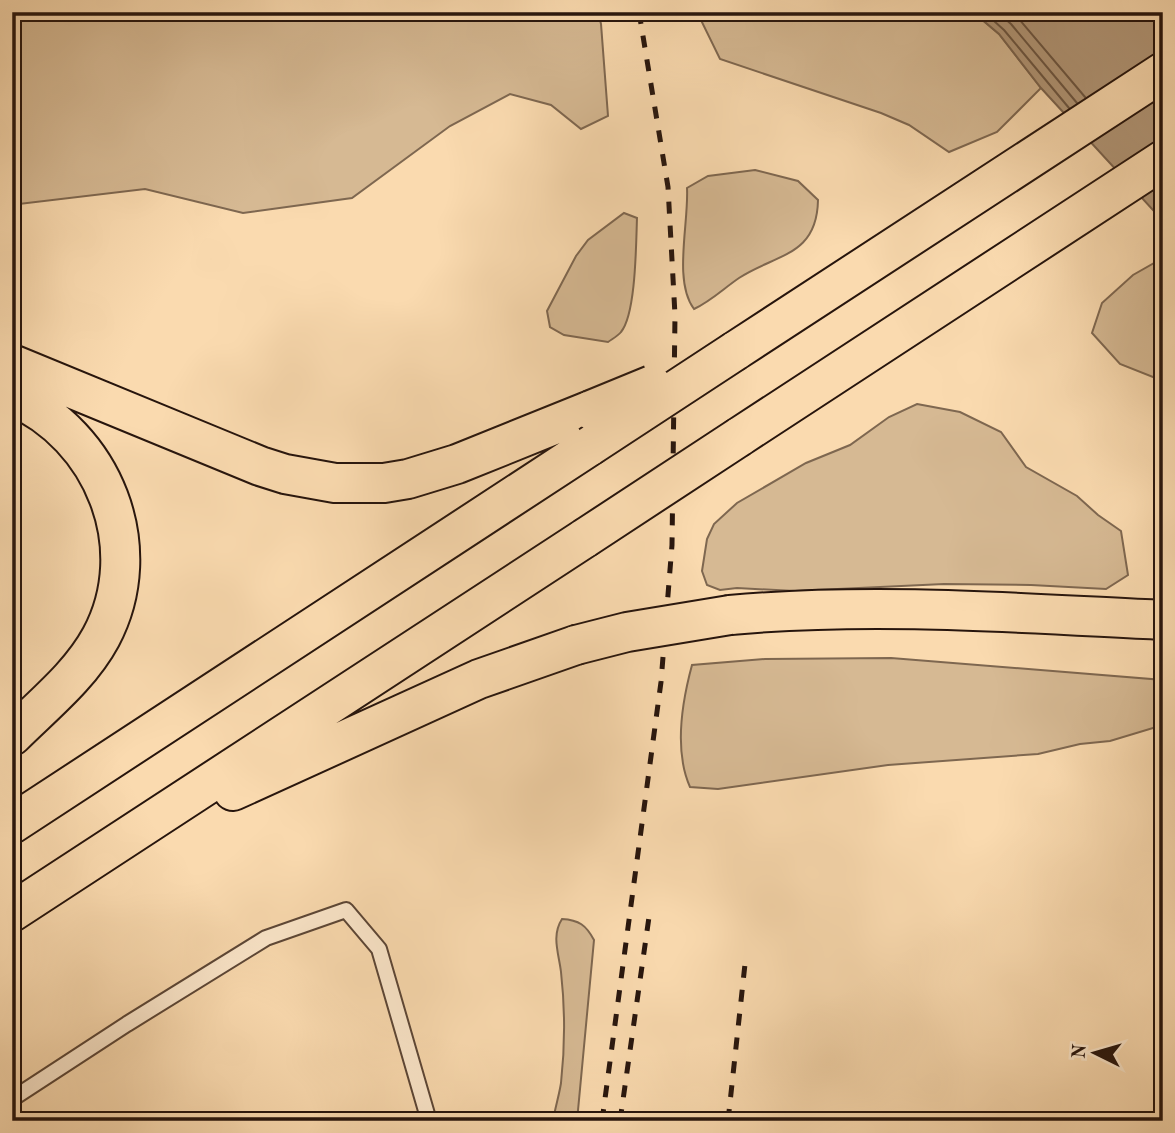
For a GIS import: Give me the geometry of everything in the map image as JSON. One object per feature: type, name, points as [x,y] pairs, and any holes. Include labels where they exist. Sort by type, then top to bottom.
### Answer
[{"type":"highway","points":[[12,824],[590,428],[735,351],[1163,72]]},
{"type":"highway","points":[[12,912],[1163,160]]},
{"type":"highway","points":[[12,364],[260,466],[285,474],[335,483],[384,483],[431,474],[590,428]]},
{"type":"highway","points":[[12,396],[33,407],[67,432],[93,465],[112,505],[117,524],[120,564],[115,600],[92,652],[63,686],[12,736]]},
{"type":"highway","points":[[108,849],[426,701],[529,660],[639,629],[730,615],[786,610],[898,608],[1163,620]]},
{"type":"lane","points":[[12,1099],[266,938],[346,910],[379,948],[429,1121]]},
{"type":"shaded area","points":[[12,12],[598,12],[608,116],[581,129],[551,105],[510,94],[450,126],[352,198],[243,213],[145,189],[19,204],[12,200]]},
{"type":"shaded area","points":[[697,12],[973,12],[999,34],[1041,88],[997,132],[949,152],[909,125],[881,113],[720,59]]},
{"type":"shaded area","points":[[755,170],[798,181],[818,200],[816,219],[810,233],[792,251],[739,278],[694,309],[684,283],[683,268],[687,188],[708,176]]},
{"type":"shaded area","points":[[624,213],[637,218],[634,278],[626,323],[620,333],[608,342],[564,335],[550,327],[547,311],[576,256],[588,240]]},
{"type":"shaded area","points":[[1163,258],[1163,381],[1120,364],[1092,333],[1102,303],[1133,275]]},
{"type":"shaded area","points":[[917,404],[960,412],[1001,432],[1026,467],[1077,496],[1121,531],[1128,575],[1106,589],[944,584],[795,591],[737,588],[720,590],[707,585],[702,571],[707,539],[714,524],[737,503],[806,463],[850,445],[889,417]]},
{"type":"shaded area","points":[[891,658],[1163,680],[1163,725],[1110,741],[1080,744],[1038,754],[888,765],[718,789],[690,787],[682,758],[681,726],[692,665],[765,659]]},
{"type":"shaded area","points":[[562,919],[581,924],[594,940],[577,1121],[553,1121],[561,1083],[563,1056],[563,999],[556,938]]},
{"type":"water","points":[[973,12],[1163,12],[1163,221],[1041,88],[999,34]]},
{"type":"railway","points":[[602,1121],[661,682],[672,545],[675,315],[668,187],[639,12]]},
{"type":"railway","points":[[620,1121],[649,917]]},
{"type":"railway","points":[[728,1121],[745,964]]}]
